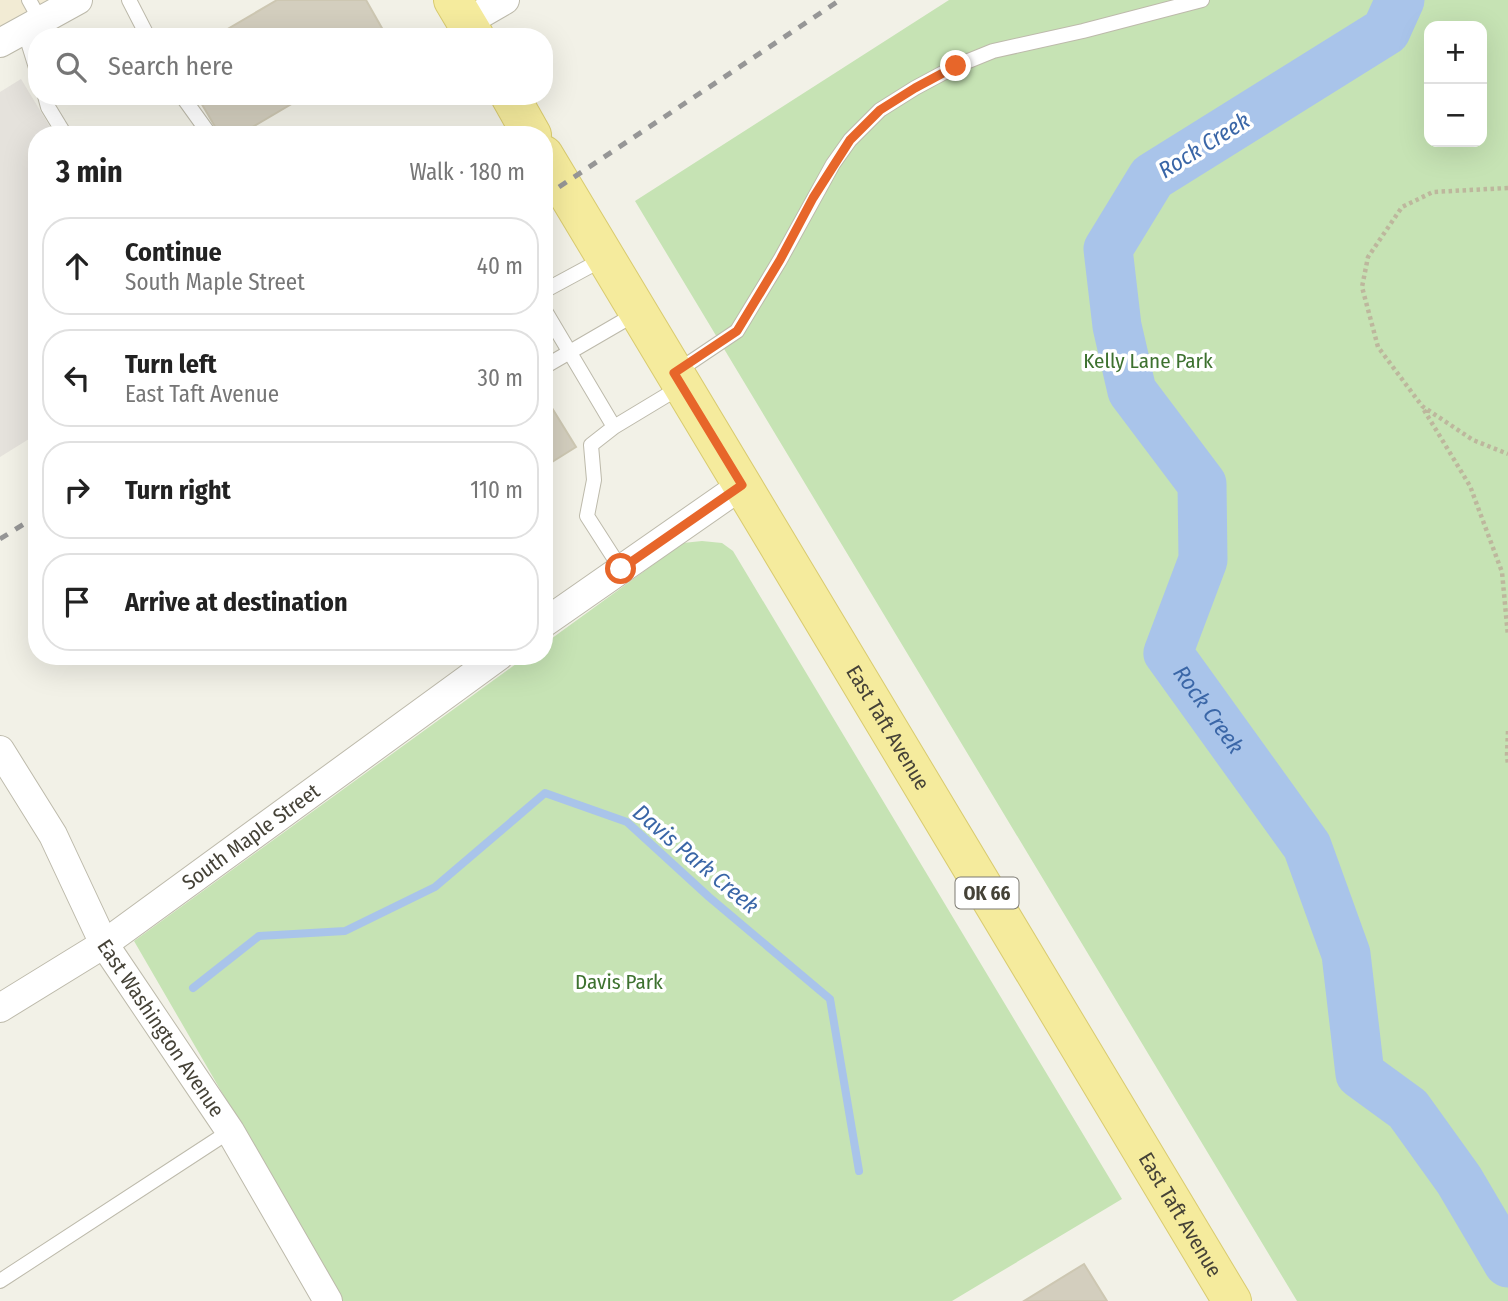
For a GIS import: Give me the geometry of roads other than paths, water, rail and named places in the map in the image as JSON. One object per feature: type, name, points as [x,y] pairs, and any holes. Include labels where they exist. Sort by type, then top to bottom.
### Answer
[{"type":"main road","points":[[515,105],[528,126]]},
{"type":"main road","name":"East Taft Avenue","points":[[553,170],[1232,1301]]},
{"type":"street","points":[[23,23],[78,0]]},
{"type":"street","points":[[465,20],[505,0]]},
{"type":"street","points":[[553,617],[742,485]]},
{"type":"street","name":"South Maple Street","points":[[0,1008],[104,944],[487,665]]},
{"type":"street","name":"East Washington Avenue","points":[[0,750],[53,835],[104,944],[230,1131],[328,1301]]},
{"type":"lane","points":[[129,0],[143,28]]},
{"type":"lane","points":[[621,569],[587,516],[594,480],[591,445],[678,380],[737,331],[833,164],[850,140],[880,110],[956,66],[993,51],[1202,0]]},
{"type":"lane","points":[[23,23],[28,40]]},
{"type":"lane","points":[[47,105],[60,126]]},
{"type":"lane","points":[[188,105],[204,126]]},
{"type":"lane","points":[[553,286],[605,258]]},
{"type":"lane","points":[[553,362],[638,312]]},
{"type":"lane","points":[[553,325],[614,427]]},
{"type":"lane","points":[[0,1281],[230,1131]]},
{"type":"waterway","name":"Rock Creek","points":[[1400,0],[1386,31],[1152,177],[1108,249],[1117,326],[1132,391],[1202,484],[1203,560],[1168,653],[1307,846],[1346,954],[1360,1074],[1408,1109],[1459,1180],[1508,1263]]},
{"type":"waterway","name":"Davis Park Creek","points":[[193,988],[259,936],[345,931],[435,887],[545,793],[627,822],[709,897],[830,999],[859,1171]]},
{"type":"railway","points":[[553,191],[840,0]]},
{"type":"railway","points":[[0,539],[28,522]]},
{"type":"park label","name":"Kelly Lane Park","points":[[1148,361]]},
{"type":"park label","name":"Davis Park","points":[[619,982]]}]
